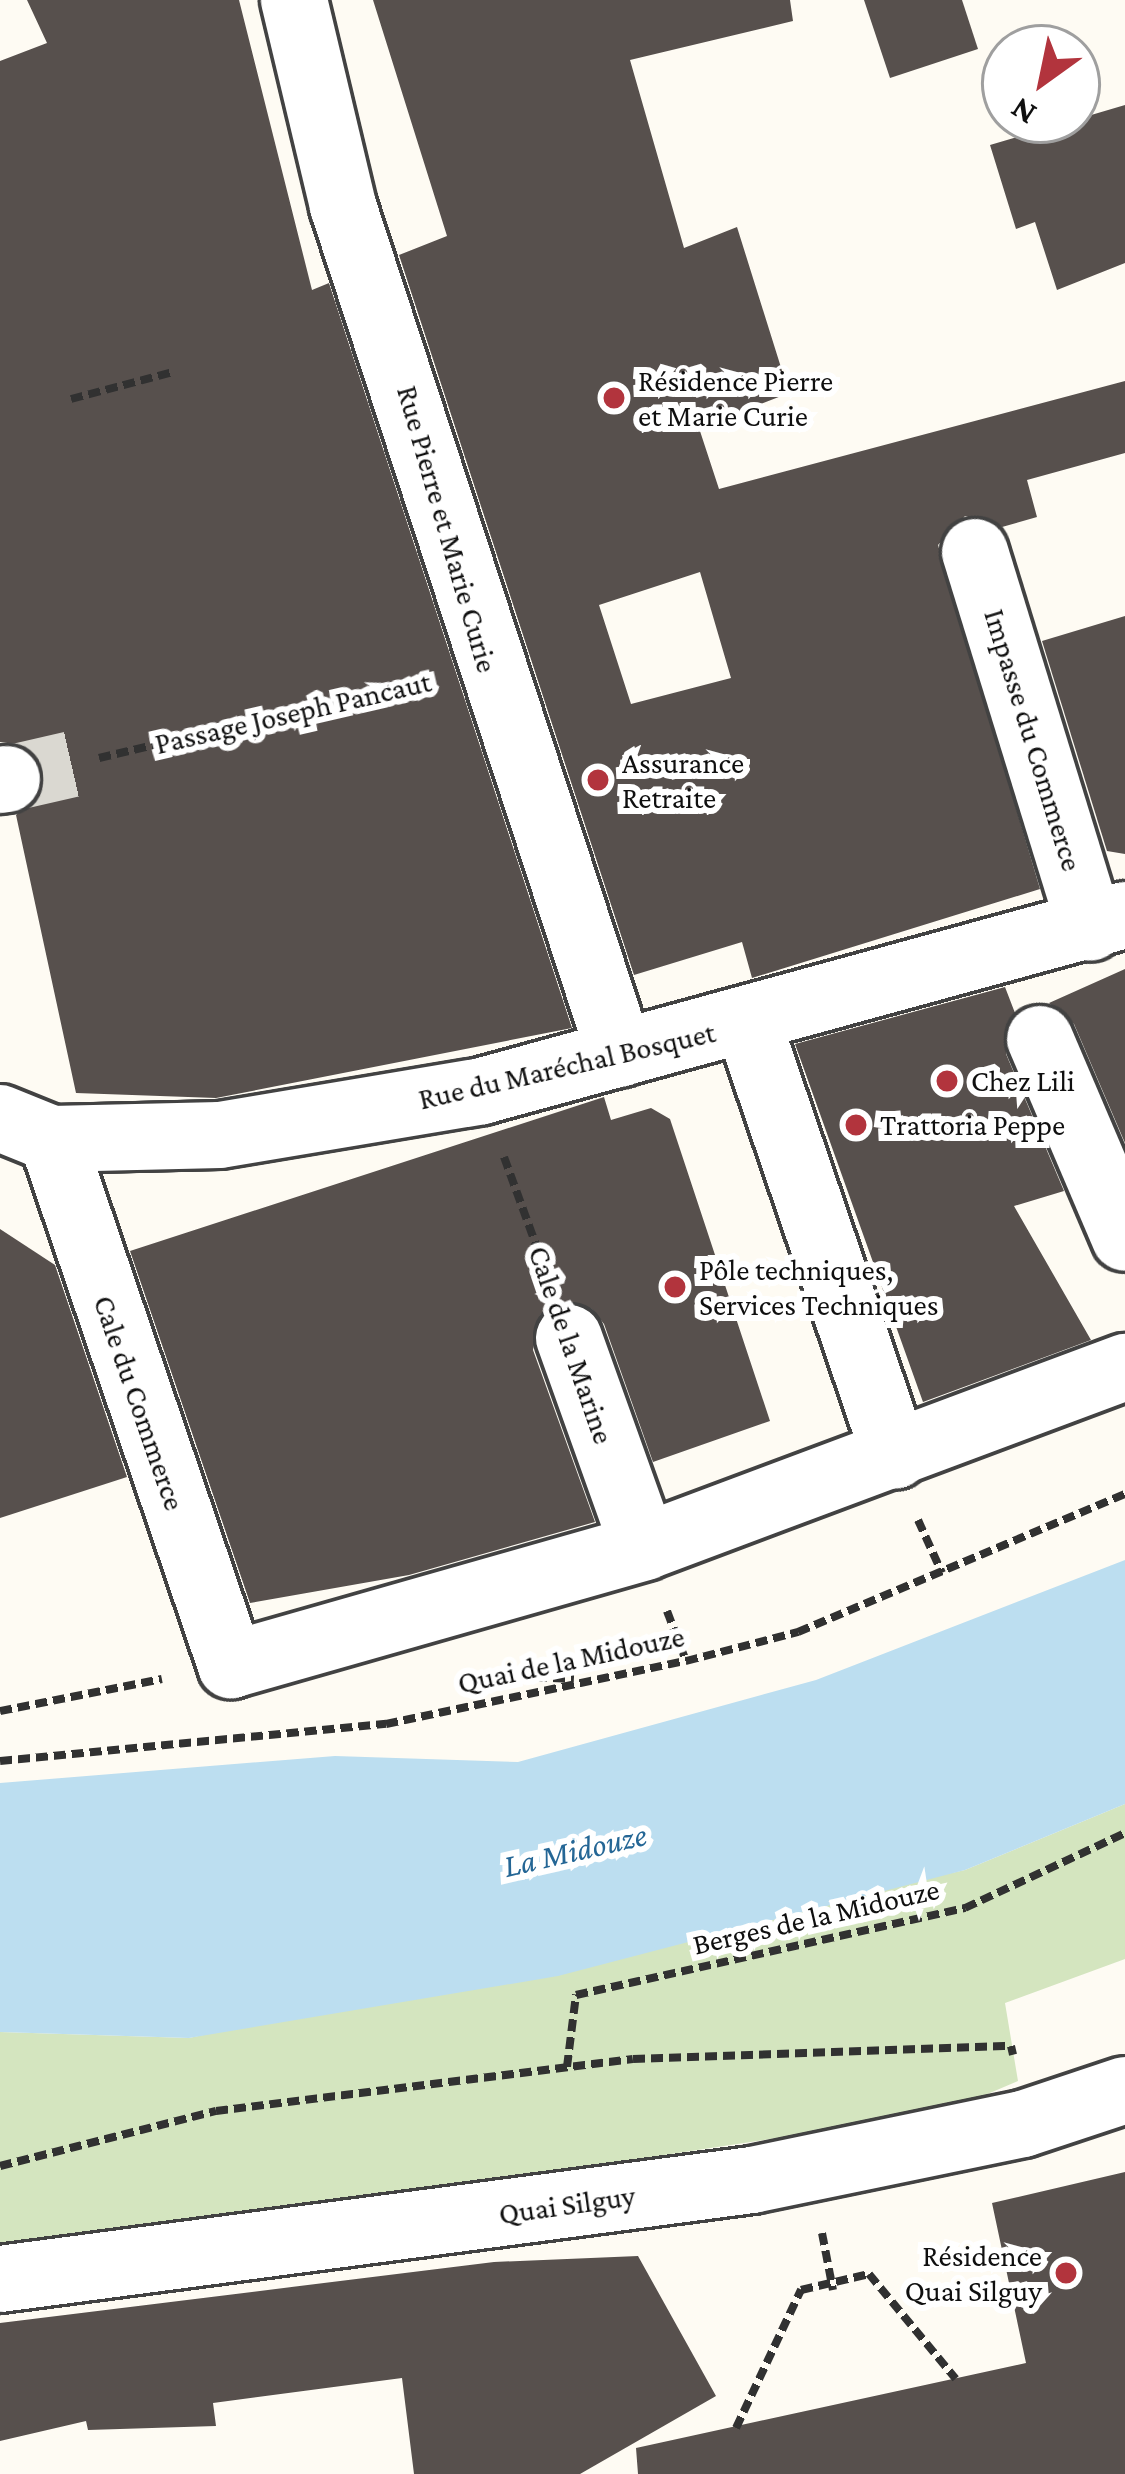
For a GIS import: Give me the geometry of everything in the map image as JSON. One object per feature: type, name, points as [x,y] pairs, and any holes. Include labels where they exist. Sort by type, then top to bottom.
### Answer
[{"type":"street","name":"Rue Pierre et Marie Curie","points":[[294,0],[343,206],[486,667],[620,1054]]},
{"type":"street","name":"Impasse du Commerce","points":[[975,552],[1108,921]]},
{"type":"street","name":"Rue du Maréchal Bosquet","points":[[26,1128],[220,1136],[482,1091],[748,1023],[1022,998],[1108,921]]},
{"type":"street","points":[[1022,998],[1125,1238]]},
{"type":"street","points":[[748,1023],[904,1483]]},
{"type":"street","name":"Cale du Commerce","points":[[26,1128],[231,1665]]},
{"type":"street","name":"Cale de la Marine","points":[[569,1337],[653,1574]]},
{"type":"street","points":[[231,1665],[653,1574],[904,1483],[1125,1367]]},
{"type":"street","name":"Quai Silguy","points":[[0,2279],[752,2180],[1023,2124],[1125,2090]]},
{"type":"path","points":[[70,399],[173,372]]},
{"type":"path","name":"Passage Joseph Pancaut","points":[[99,758],[486,667]]},
{"type":"path","name":"Cale de la Marine","points":[[499,1144],[569,1337]]},
{"type":"path","points":[[904,1483],[942,1573]]},
{"type":"path","name":"Quai de la Midouze","points":[[0,1761],[386,1724],[686,1660],[798,1632],[1125,1494]]},
{"type":"path","points":[[653,1574],[686,1660]]},
{"type":"path","points":[[0,1711],[231,1665]]},
{"type":"path","name":"Berges de la Midouze","points":[[567,2067],[576,1995],[965,1908],[1125,1833]]},
{"type":"path","points":[[0,2166],[216,2110],[567,2067],[1011,2046],[1023,2124]]},
{"type":"path","points":[[817,2208],[833,2290]]},
{"type":"path","points":[[736,2428],[801,2290],[833,2290],[869,2274],[956,2379]]},
{"type":"green space","points":[[1125,1804],[1125,1959],[1005,2003],[1018,2081],[943,2113],[0,2255],[0,2032],[189,2038],[965,1870]]},
{"type":"water","name":"La Midouze","points":[[1125,1560],[1125,1804],[965,1870],[558,1976],[189,2038],[0,2032],[0,1783],[335,1756],[518,1762],[816,1680]]},
{"type":"building","points":[[27,0],[239,0],[312,290],[329,283],[572,1028],[216,1098],[76,1093],[16,815],[41,794],[44,773],[22,745],[0,742],[0,61],[47,43]]},
{"type":"building","points":[[373,0],[790,0],[793,21],[630,60],[684,248],[737,227],[789,393],[699,428],[719,489],[1125,381],[1125,453],[1027,480],[1037,517],[1002,527],[965,516],[938,545],[1040,889],[752,978],[742,942],[634,975],[399,255],[447,236]],"holes":[[[700,572],[731,678],[631,704],[599,605]]]},
{"type":"building","points":[[864,0],[962,0],[978,49],[890,78]]},
{"type":"building","points":[[1125,105],[1125,263],[1057,290],[1035,222],[1016,229],[990,145],[1101,144],[1101,112]]},
{"type":"building","points":[[1125,616],[1125,854],[1107,851],[1042,641]]},
{"type":"building","points":[[1125,969],[1125,1143],[1074,1024],[1049,1003]]},
{"type":"building","points":[[1005,987],[1015,1013],[1006,1054],[1064,1191],[1014,1206],[1091,1340],[923,1402],[795,1044]]},
{"type":"building","points":[[604,1097],[611,1120],[651,1108],[670,1119],[770,1421],[653,1462],[604,1324],[592,1309],[557,1302],[540,1315],[533,1350],[595,1522],[409,1575],[250,1603],[130,1251]]},
{"type":"building","points":[[0,1229],[55,1265],[127,1477],[0,1518]]},
{"type":"building","points":[[1125,2172],[1125,2474],[638,2474],[636,2448],[1026,2363],[992,2203]]},
{"type":"building","points":[[638,2256],[716,2396],[580,2474],[414,2474],[402,2378],[213,2403],[216,2426],[88,2430],[86,2421],[0,2441],[0,2323],[494,2262]]},
{"type":"tunnel","points":[[7,779],[99,758]]},
{"type":"place","name":"Résidence Pierre et Marie Curie","points":[[614,398]]},
{"type":"place","name":"Assurance Retraite","points":[[598,780]]},
{"type":"place","name":"Chez Lili","points":[[947,1081]]},
{"type":"place","name":"Trattoria Peppe","points":[[856,1125]]},
{"type":"place","name":"Pôle techniques, Services Techniques","points":[[675,1287]]},
{"type":"place","name":"Résidence Quai Silguy","points":[[1066,2273]]}]
